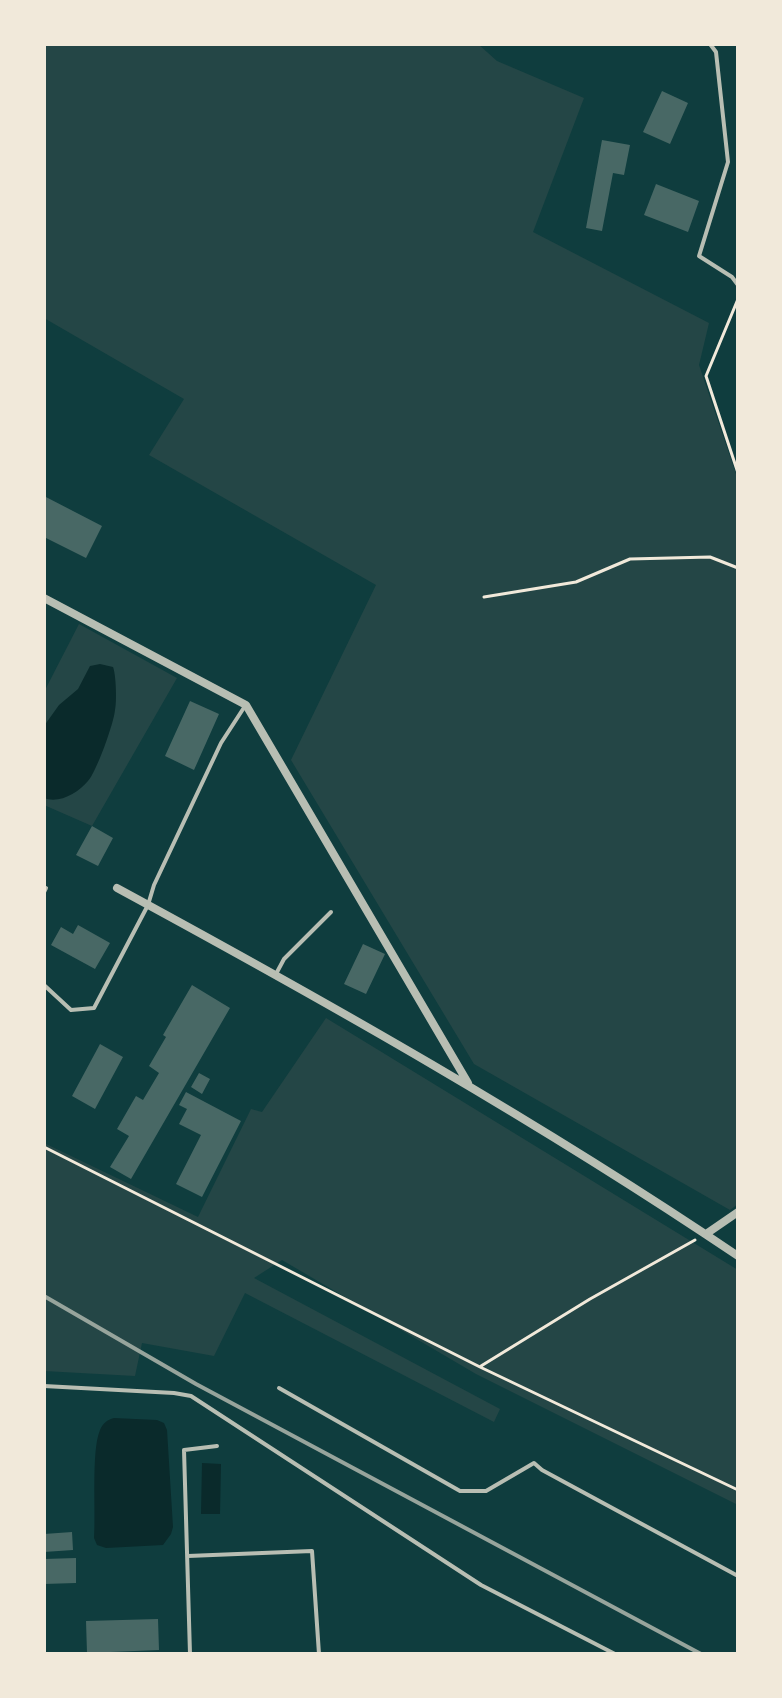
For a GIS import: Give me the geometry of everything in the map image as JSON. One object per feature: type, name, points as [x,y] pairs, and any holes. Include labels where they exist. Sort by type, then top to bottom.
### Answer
[{"type":"street","points":[[44,598],[246,705],[469,1085]]},
{"type":"street","points":[[117,888],[276,974],[469,1085],[738,1256]]},
{"type":"street","points":[[706,1234],[738,1212]]},
{"type":"lane","points":[[710,44],[716,52],[728,162],[699,256],[732,277],[738,285]]},
{"type":"lane","points":[[44,985],[71,1010],[94,1008],[148,905],[154,885],[221,743],[246,705]]},
{"type":"lane","points":[[276,974],[284,959],[331,912]]},
{"type":"lane","points":[[44,1386],[191,1396],[481,1585],[615,1654]]},
{"type":"lane","points":[[279,1388],[460,1491],[486,1491],[534,1463],[738,1576]]},
{"type":"lane","points":[[190,1654],[184,1450],[217,1446]]},
{"type":"lane","points":[[188,1556],[312,1551],[319,1654]]},
{"type":"path","points":[[738,299],[706,376],[738,473]]},
{"type":"path","points":[[484,597],[576,582],[630,559],[710,557],[738,568]]},
{"type":"path","points":[[44,1147],[480,1367],[738,1490]]},
{"type":"path","points":[[480,1367],[590,1299],[706,1234]]},
{"type":"shaded area","points":[[44,44],[478,44],[497,61],[584,98],[533,232],[709,323],[699,365],[738,480],[738,1204],[730,1210],[474,1064],[291,760],[376,585],[149,455],[184,399],[44,318]]},
{"type":"shaded area","points":[[79,624],[177,678],[92,826],[44,805],[44,692]]},
{"type":"shaded area","points":[[100,664],[113,667],[116,706],[100,758],[88,781],[79,790],[56,800],[44,798],[44,726],[59,705],[78,689],[90,666]]},
{"type":"shaded area","points":[[326,1018],[738,1270],[738,1505],[476,1374],[282,1260],[254,1278],[500,1409],[494,1422],[245,1293],[214,1356],[142,1343],[135,1376],[44,1371],[44,1143],[198,1217],[251,1109],[262,1112]]},
{"type":"shaded area","points":[[114,1418],[157,1420],[164,1423],[167,1430],[173,1527],[163,1545],[106,1548],[97,1545],[94,1538],[97,1440],[102,1425]]},
{"type":"shaded area","points":[[202,1463],[221,1464],[220,1514],[201,1514]]},
{"type":"building","points":[[662,91],[688,103],[670,144],[643,132]]},
{"type":"building","points":[[602,140],[630,145],[624,175],[613,173],[602,231],[586,228]]},
{"type":"building","points":[[656,184],[699,201],[688,232],[644,215]]},
{"type":"building","points":[[44,496],[102,526],[86,558],[44,537]]},
{"type":"building","points":[[190,701],[219,714],[194,770],[165,756]]},
{"type":"building","points":[[92,826],[113,838],[98,866],[76,855]]},
{"type":"building","points":[[78,925],[110,943],[95,969],[51,945],[61,927],[73,934]]},
{"type":"building","points":[[363,944],[385,954],[366,994],[344,984]]},
{"type":"building","points":[[192,985],[230,1008],[131,1179],[110,1167],[129,1136],[117,1129],[136,1096],[143,1100],[159,1073],[149,1066]]},
{"type":"building","points":[[100,1044],[123,1057],[95,1109],[72,1096]]},
{"type":"building","points":[[199,1073],[210,1079],[202,1094],[191,1087]]},
{"type":"building","points":[[186,1092],[241,1121],[202,1197],[176,1184],[201,1135],[179,1124],[187,1109],[179,1105]]},
{"type":"building","points":[[72,1532],[73,1550],[44,1552],[44,1534]]},
{"type":"building","points":[[76,1558],[76,1583],[44,1584],[44,1559]]},
{"type":"building","points":[[158,1619],[159,1650],[87,1653],[86,1621]]},
{"type":"railway","points":[[44,1296],[196,1384],[701,1654]]}]
